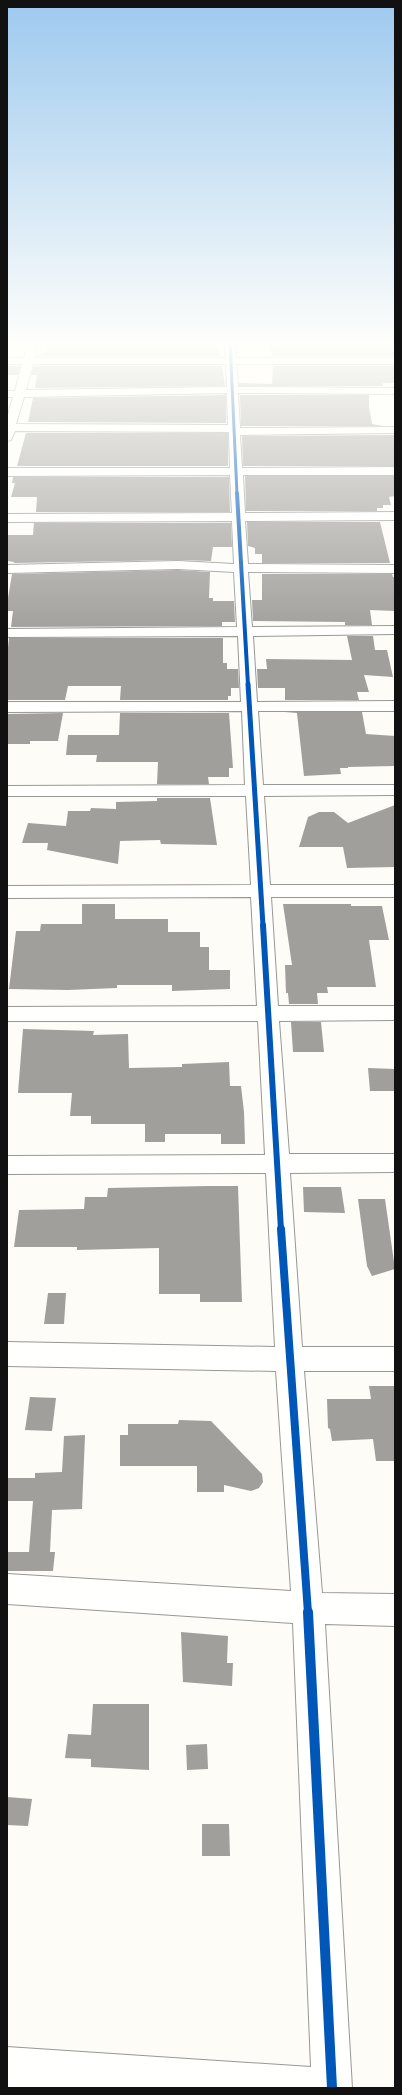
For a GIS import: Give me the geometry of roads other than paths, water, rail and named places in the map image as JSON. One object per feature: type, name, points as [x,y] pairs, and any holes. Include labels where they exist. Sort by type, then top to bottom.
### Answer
[{"type":"street","points":[[235,439],[240,516],[241,568],[251,706],[289,1359],[308,1608],[332,2088]]},
{"type":"street","points":[[7,472],[237,470],[395,471]]},
{"type":"street","points":[[7,518],[395,516]]},
{"type":"street","points":[[7,569],[171,565],[241,568],[395,569]]},
{"type":"street","points":[[7,633],[395,630]]},
{"type":"street","points":[[7,707],[395,706]]},
{"type":"street","points":[[7,791],[395,790]]},
{"type":"street","points":[[7,892],[395,891]]},
{"type":"street","points":[[7,1014],[395,1013]]},
{"type":"street","points":[[7,1165],[278,1165],[395,1163]]},
{"type":"street","points":[[7,1354],[289,1359],[395,1359]]},
{"type":"street","points":[[7,1589],[308,1608],[395,1610]]},
{"type":"street","points":[[7,2067],[323,2088]]}]
